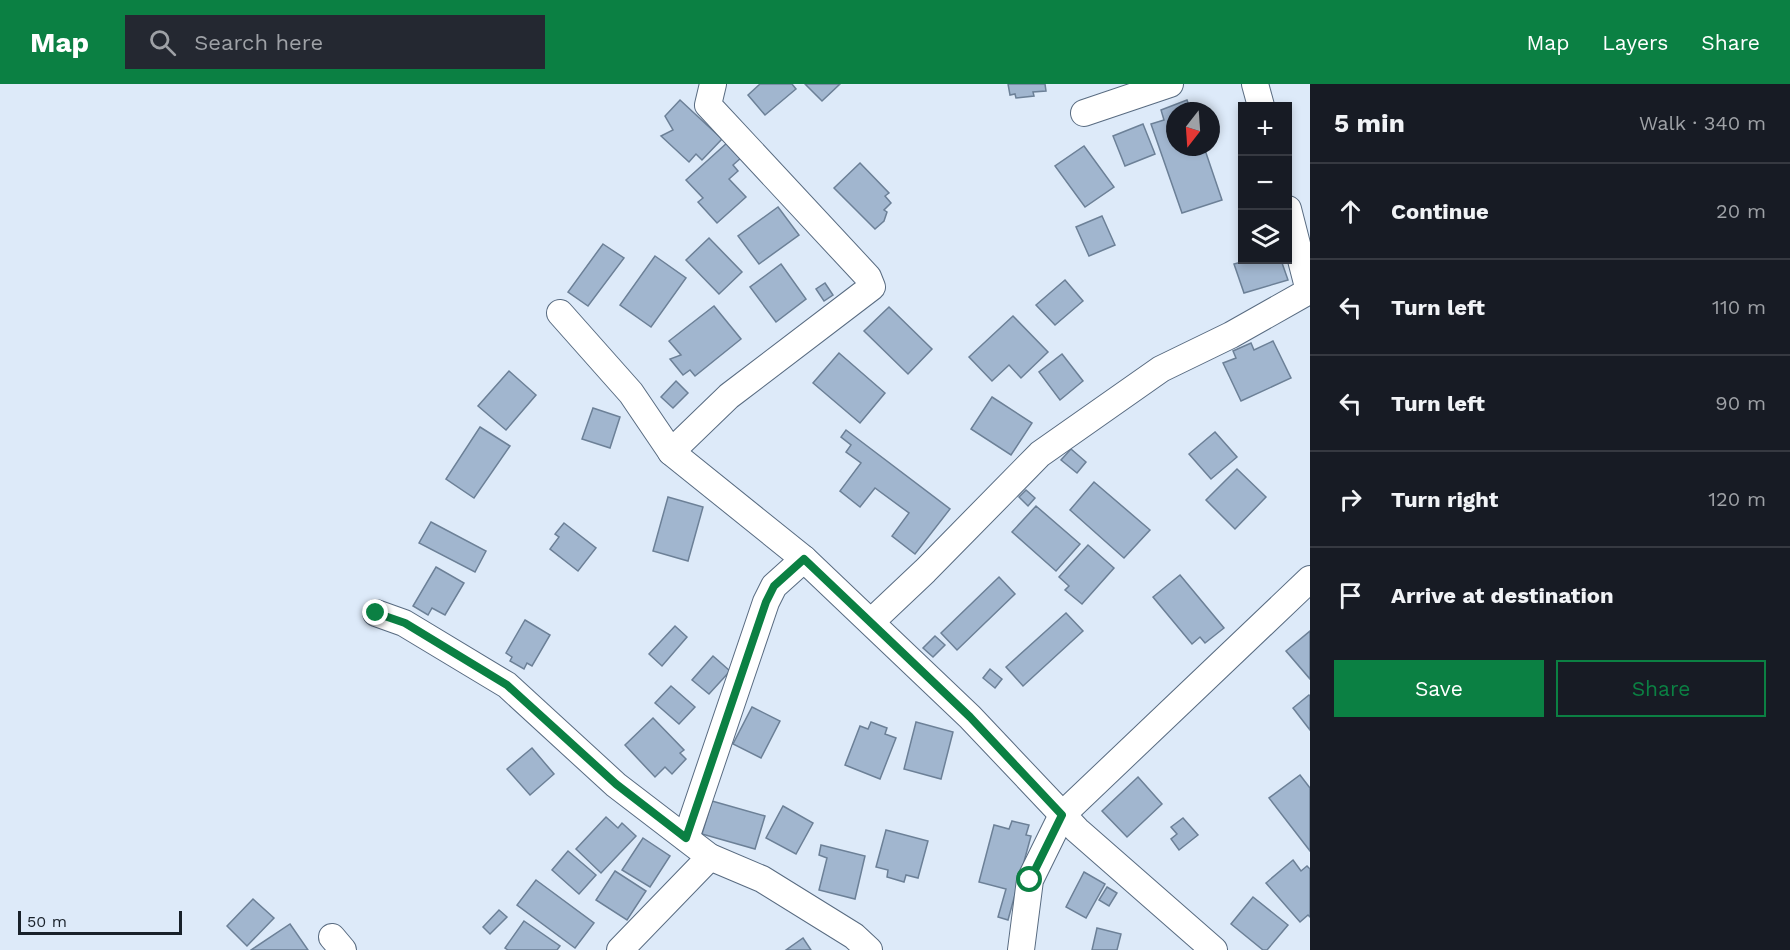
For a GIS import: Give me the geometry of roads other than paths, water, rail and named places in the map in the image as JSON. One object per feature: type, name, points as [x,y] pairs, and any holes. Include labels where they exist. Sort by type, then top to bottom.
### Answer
[{"type":"street","points":[[671,452],[729,396],[872,287],[868,277],[708,105],[713,84]]},
{"type":"street","points":[[1084,113],[1170,84]]},
{"type":"street","points":[[1255,84],[1260,102]]},
{"type":"street","points":[[871,622],[925,571],[1040,454],[1161,369],[1232,335],[1309,291],[1287,210]]},
{"type":"street","points":[[560,313],[631,393],[671,452],[804,559],[970,717],[1077,830],[1214,950]]},
{"type":"street","points":[[686,838],[766,602],[774,586],[804,559]]},
{"type":"street","points":[[1021,950],[1030,880],[1062,815],[1310,579]]},
{"type":"street","points":[[376,613],[405,623],[507,685],[616,784],[710,856],[762,879],[854,936],[869,950]]},
{"type":"street","points":[[620,950],[710,856]]}]
